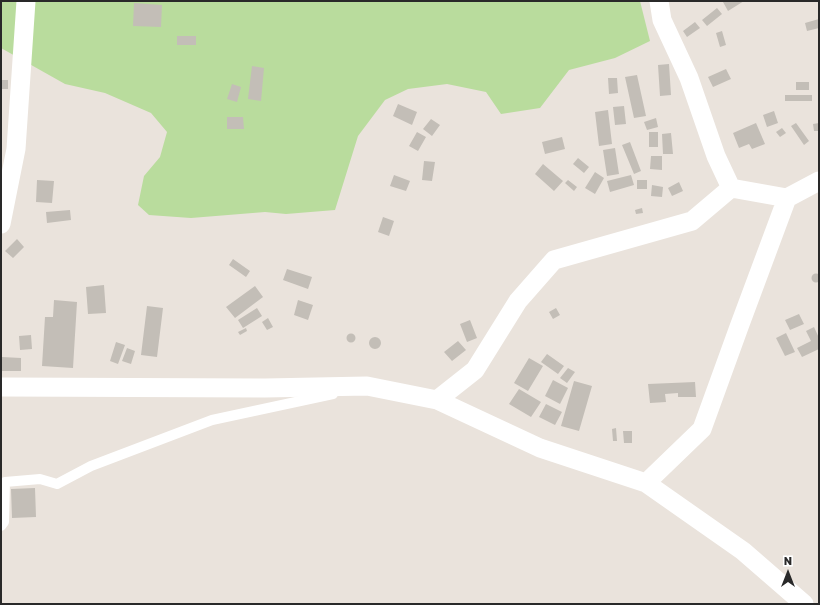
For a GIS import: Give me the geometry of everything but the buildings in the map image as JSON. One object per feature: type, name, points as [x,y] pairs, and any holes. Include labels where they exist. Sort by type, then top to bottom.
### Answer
[{"type":"street","points":[[1,224],[16,149],[26,1]]},
{"type":"street","points":[[659,1],[662,20],[689,78],[716,156],[731,188]]},
{"type":"street","points":[[731,188],[787,198],[819,182]]},
{"type":"street","points":[[436,400],[475,370],[518,301],[554,260],[692,221],[731,188]]},
{"type":"street","points":[[646,483],[702,429],[787,198]]},
{"type":"street","points":[[1,387],[265,388],[367,386],[436,400],[540,448],[646,483],[743,551],[804,604]]},
{"type":"lane","points":[[1,526],[4,522],[5,482],[40,479],[57,484],[91,466],[212,420],[367,386]]},
{"type":"green space","points":[[1,1],[640,1],[650,41],[615,58],[569,70],[540,108],[501,114],[486,92],[447,84],[408,89],[385,100],[358,136],[335,210],[286,214],[265,212],[191,218],[149,215],[138,205],[144,176],[160,157],[167,132],[151,113],[105,93],[65,84],[1,48]]}]
